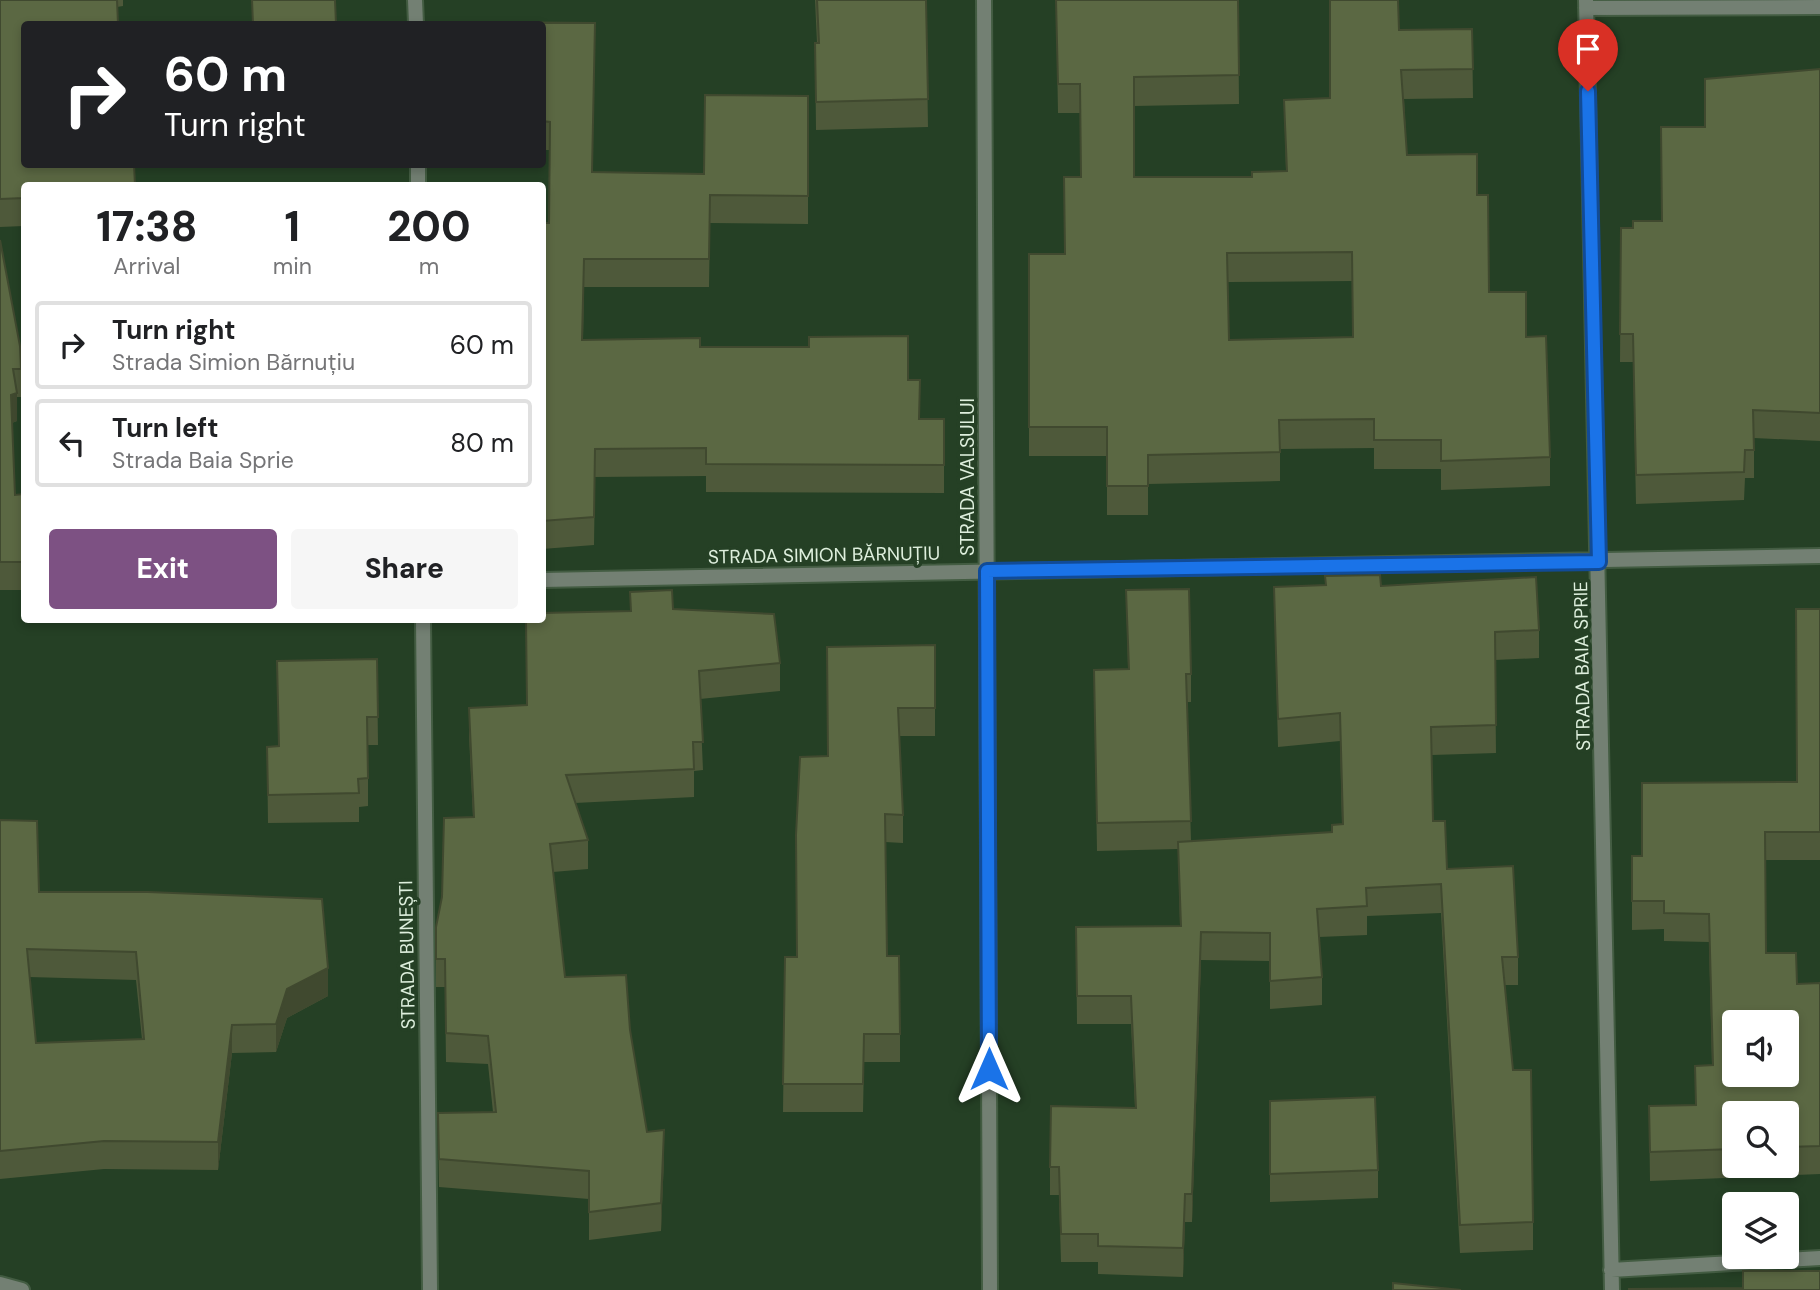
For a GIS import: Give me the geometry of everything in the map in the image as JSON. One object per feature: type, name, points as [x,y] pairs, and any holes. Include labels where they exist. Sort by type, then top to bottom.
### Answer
[{"type":"street","points":[[415,0],[416,21]]},
{"type":"street","name":"STRADA VALSULUI","points":[[984,0],[990,1290]]},
{"type":"street","points":[[1586,4],[1820,7]]},
{"type":"street","name":"STRADA BAIA SPRIE","points":[[1586,4],[1612,1290]]},
{"type":"street","name":"STRADA SIMION BĂRNUȚIU","points":[[546,580],[1820,556]]},
{"type":"street","name":"STRADA BUNEȘTI","points":[[423,623],[430,1290]]},
{"type":"street","points":[[1611,1270],[1820,1258]]},
{"type":"street","points":[[0,1284],[22,1290]]},
{"type":"building","points":[[0,0],[117,0],[118,21],[21,21],[21,168],[134,168],[135,182],[21,182],[21,198],[0,199]]},
{"type":"building","points":[[252,0],[335,0],[336,21],[253,21]]},
{"type":"building","points":[[817,0],[926,0],[928,99],[816,102],[815,43],[819,43]]},
{"type":"building","points":[[1056,0],[1238,0],[1239,75],[1134,77],[1134,177],[1252,177],[1252,172],[1287,171],[1284,100],[1330,98],[1330,0],[1398,0],[1399,30],[1472,29],[1473,69],[1401,70],[1407,155],[1477,154],[1477,195],[1488,195],[1489,292],[1526,292],[1526,337],[1546,336],[1550,457],[1441,461],[1441,440],[1374,440],[1374,419],[1279,420],[1280,452],[1148,455],[1148,486],[1107,486],[1107,427],[1029,427],[1029,254],[1065,254],[1064,177],[1081,177],[1080,84],[1058,84]],"holes":[[[1352,252],[1353,337],[1229,340],[1227,253]]]},
{"type":"building","points":[[546,23],[595,23],[592,172],[704,174],[705,95],[808,96],[808,196],[710,195],[709,259],[584,259],[582,340],[700,338],[700,347],[809,347],[809,337],[908,336],[908,380],[920,380],[919,419],[944,419],[944,465],[706,464],[706,448],[595,449],[594,517],[546,521],[546,223],[549,223],[550,122],[546,122]]},
{"type":"building","points":[[1820,69],[1820,413],[1753,410],[1754,450],[1745,450],[1744,472],[1636,475],[1633,334],[1620,334],[1621,228],[1633,228],[1633,221],[1662,221],[1661,127],[1705,127],[1705,79]]},
{"type":"building","points":[[0,240],[20,346],[21,369],[13,369],[17,393],[11,395],[15,495],[21,494],[21,562],[0,562]]},
{"type":"building","points":[[1380,575],[1381,586],[1536,577],[1539,630],[1495,632],[1496,725],[1431,727],[1433,821],[1445,821],[1447,869],[1513,866],[1518,957],[1502,957],[1513,1070],[1531,1070],[1533,1222],[1460,1225],[1441,884],[1366,888],[1367,906],[1317,909],[1322,977],[1270,981],[1270,933],[1201,932],[1192,1194],[1185,1194],[1183,1248],[1098,1246],[1098,1234],[1061,1234],[1059,1167],[1050,1167],[1051,1106],[1136,1108],[1131,996],[1077,996],[1076,927],[1181,926],[1178,842],[1332,832],[1332,825],[1343,824],[1340,713],[1278,719],[1274,587],[1326,585],[1325,576]]},
{"type":"building","points":[[1189,589],[1191,674],[1186,674],[1191,821],[1097,823],[1094,670],[1129,669],[1126,590]]},
{"type":"building","points":[[672,590],[673,609],[774,614],[780,663],[699,671],[703,742],[693,742],[694,769],[566,775],[588,840],[550,844],[565,977],[626,975],[630,1030],[647,1132],[664,1130],[661,1203],[589,1212],[589,1171],[439,1159],[438,1113],[496,1112],[488,1036],[446,1033],[445,959],[436,959],[436,927],[442,897],[444,818],[474,817],[469,708],[527,705],[526,623],[546,623],[546,613],[631,611],[630,592]]},
{"type":"building","points":[[1796,609],[1820,609],[1820,832],[1765,832],[1766,953],[1796,953],[1797,984],[1820,983],[1820,1146],[1799,1147],[1799,1101],[1722,1101],[1722,1149],[1650,1152],[1649,1106],[1696,1105],[1695,1066],[1713,1065],[1709,914],[1664,913],[1664,901],[1632,901],[1632,856],[1642,856],[1642,783],[1797,782]]},
{"type":"building","points":[[935,645],[935,708],[898,708],[903,815],[885,814],[887,956],[899,956],[900,1034],[864,1034],[863,1084],[783,1084],[785,957],[797,957],[796,835],[800,757],[828,756],[827,647]]},
{"type":"building","points":[[377,659],[378,717],[367,717],[368,778],[358,779],[359,793],[268,795],[267,747],[279,746],[277,661]]},
{"type":"building","points":[[0,820],[37,821],[39,892],[148,892],[322,899],[328,968],[287,989],[276,1024],[232,1025],[218,1142],[104,1141],[0,1151]],"holes":[[[27,949],[136,952],[144,1039],[36,1043]]]},
{"type":"building","points":[[1375,1097],[1378,1170],[1270,1174],[1270,1101]]},
{"type":"building","points":[[1743,1271],[1820,1271],[1820,1290],[1629,1290],[1743,1288]]},
{"type":"building","points":[[1393,1283],[1461,1290],[1393,1290]]},
{"type":"route","points":[[989,1069],[987,571],[1599,562],[1588,91]]}]
